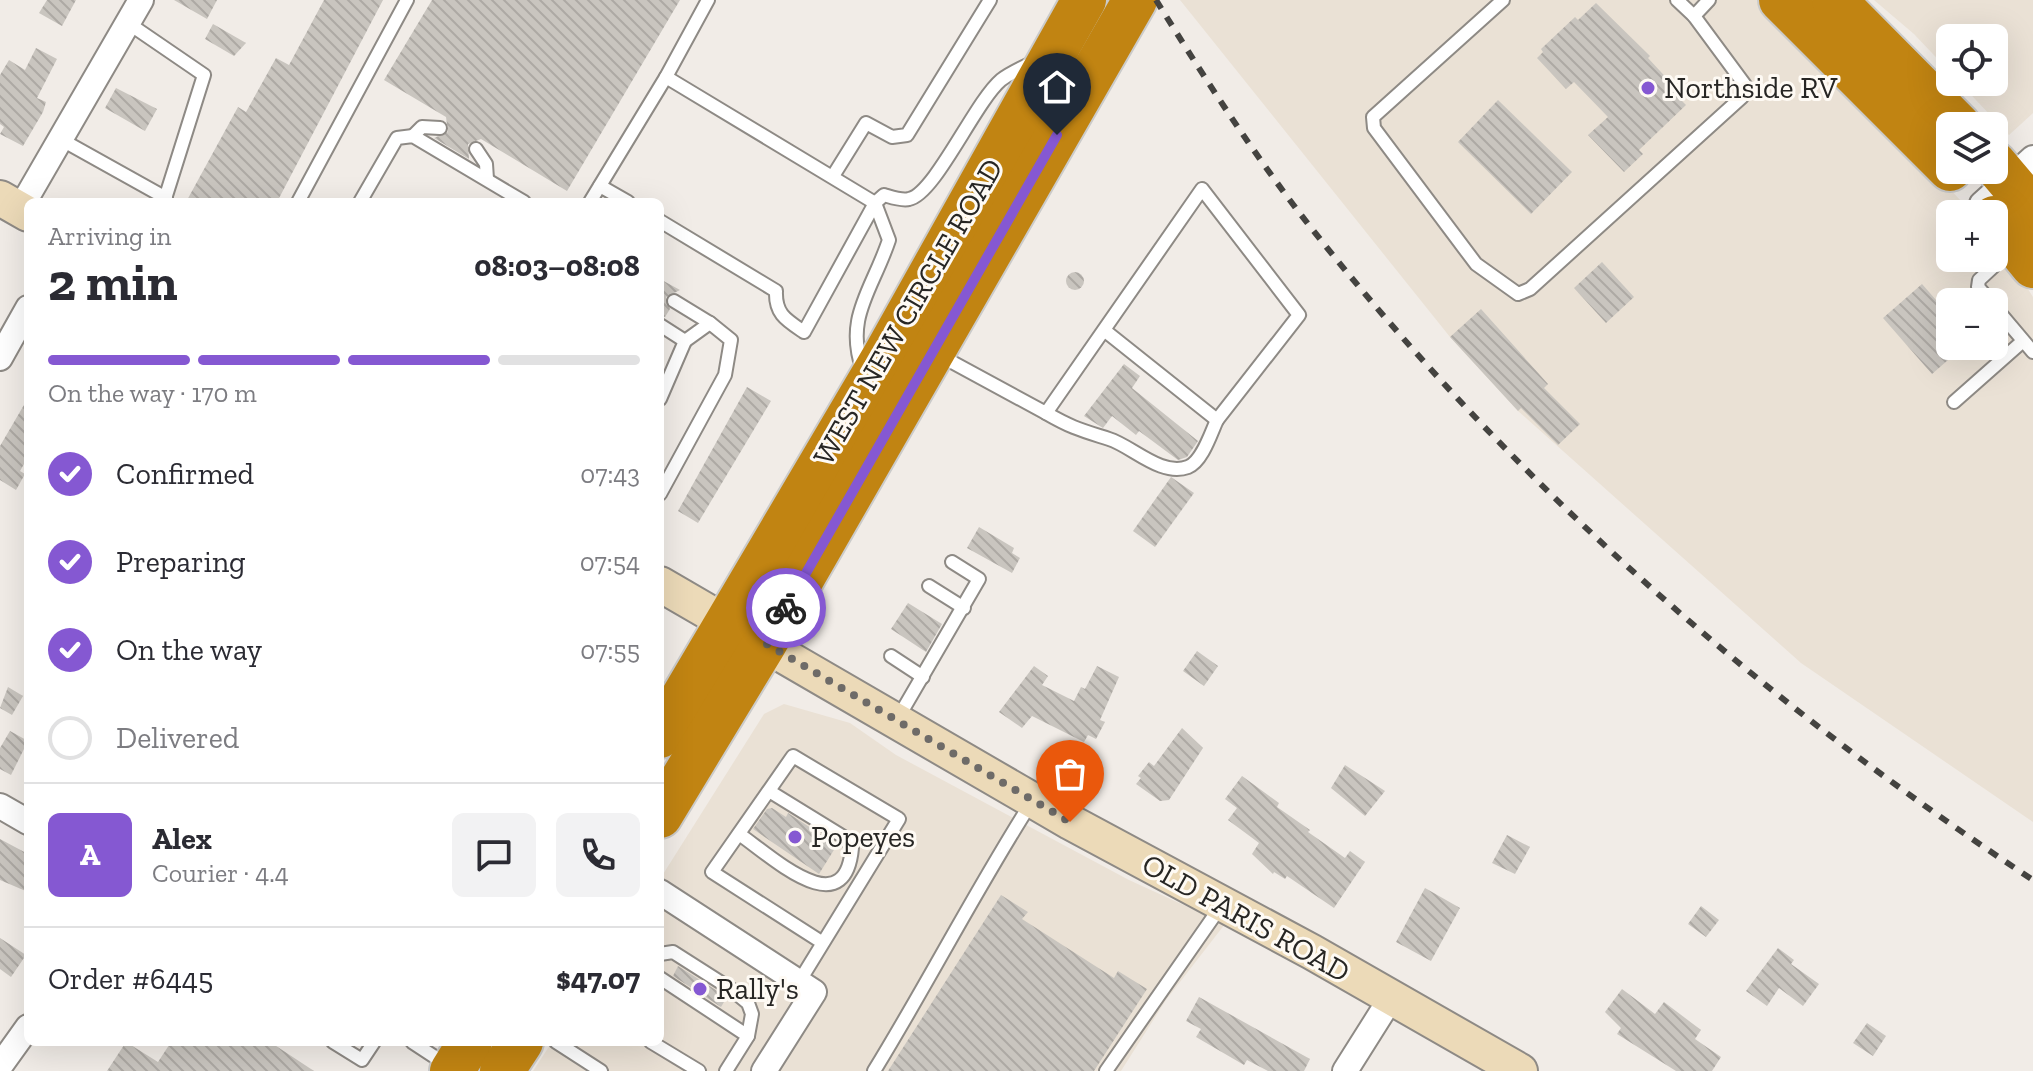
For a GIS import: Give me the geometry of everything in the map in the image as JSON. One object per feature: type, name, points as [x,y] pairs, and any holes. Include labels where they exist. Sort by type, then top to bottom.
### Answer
[{"type":"highway","name":"WEST NEW CIRCLE ROAD","points":[[747,633],[868,384],[1084,0]]},
{"type":"highway","name":"WEST NEW CIRCLE ROAD","points":[[747,633],[933,352],[1135,0]]},
{"type":"highway","points":[[1781,0],[1936,155]]},
{"type":"highway","points":[[1834,0],[1945,112]]},
{"type":"highway","points":[[1973,184],[2012,209]]},
{"type":"highway","points":[[664,731],[747,633]]},
{"type":"highway","points":[[664,808],[747,633]]},
{"type":"highway","points":[[502,1071],[518,1046]]},
{"type":"street","points":[[16,207],[62,140],[141,0]]},
{"type":"street","points":[[0,358],[24,315]]},
{"type":"street","name":"OLD PARIS ROAD","points":[[664,586],[1033,800],[1520,1071]]},
{"type":"street","points":[[0,806],[24,820]]},
{"type":"street","points":[[664,895],[814,992],[764,1071]]},
{"type":"street","points":[[1345,1071],[1391,998]]},
{"type":"street","points":[[0,1066],[24,1033]]},
{"type":"lane","points":[[300,198],[407,0]]},
{"type":"lane","points":[[592,198],[666,77],[708,0]]},
{"type":"lane","points":[[833,176],[866,123],[892,137],[907,135],[990,0]]},
{"type":"lane","points":[[1503,0],[1373,117],[1374,128],[1476,264],[1518,294],[1530,289],[1742,97],[1745,85],[1694,16],[1677,0]]},
{"type":"lane","points":[[1694,16],[1709,0]]},
{"type":"lane","points":[[128,23],[204,75],[166,198]]},
{"type":"lane","points":[[664,223],[776,291],[776,305],[781,316],[804,332],[875,203],[884,195],[908,200],[917,195],[932,178],[982,101],[1002,79],[1055,51]]},
{"type":"lane","points":[[666,77],[875,203],[889,240],[855,322],[854,345],[868,384]]},
{"type":"lane","points":[[413,136],[422,127],[440,128]]},
{"type":"lane","points":[[362,198],[397,138],[413,136],[518,198]]},
{"type":"lane","points":[[62,140],[162,198]]},
{"type":"lane","points":[[476,149],[486,164],[487,179]]},
{"type":"lane","points":[[600,186],[621,198]]},
{"type":"lane","points":[[933,352],[1081,433],[1111,439],[1167,467],[1187,468],[1196,461],[1217,420],[1299,315],[1202,189],[1046,413]]},
{"type":"lane","points":[[1979,288],[1979,280],[2012,209]]},
{"type":"lane","points":[[664,487],[725,375],[731,340],[674,301]]},
{"type":"lane","points":[[664,390],[685,341],[710,323]]},
{"type":"lane","points":[[2008,323],[2033,352]]},
{"type":"lane","points":[[664,328],[685,341]]},
{"type":"lane","points":[[1104,330],[1217,420]]},
{"type":"lane","points":[[1954,402],[2023,341]]},
{"type":"lane","points":[[896,721],[979,579],[952,562]]},
{"type":"lane","points":[[929,586],[964,608]]},
{"type":"lane","points":[[891,656],[923,677]]},
{"type":"lane","points":[[799,982],[823,943],[899,819],[793,756],[712,872],[823,943]]},
{"type":"lane","points":[[739,834],[808,881],[822,886],[835,884],[844,876],[852,848],[847,839],[769,791]]},
{"type":"lane","points":[[874,1071],[934,972],[981,883],[1033,800]]},
{"type":"lane","points":[[1106,1071],[1167,978],[1223,904]]},
{"type":"lane","points":[[664,953],[673,952],[743,999],[752,1014],[748,1036],[726,1071]]},
{"type":"lane","points":[[664,981],[748,1036]]},
{"type":"lane","points":[[337,1046],[359,1066],[372,1046]]},
{"type":"lane","points":[[422,1046],[459,1061]]},
{"type":"lane","points":[[562,1046],[601,1071]]},
{"type":"lane","points":[[658,1046],[699,1071]]},
{"type":"shaded area","points":[[1180,0],[1759,0],[1859,91],[1936,174],[1936,184],[1945,184],[1960,200],[1936,200],[1936,272],[2008,272],[2008,258],[2033,297],[2033,822],[1801,663],[1518,411],[1450,337]]},
{"type":"shaded area","points":[[1874,0],[2033,0],[2033,113],[2009,135],[2008,112],[1987,112],[1972,96],[2008,96],[2008,24],[1936,24],[1936,57]]},
{"type":"shaded area","points":[[784,704],[850,723],[896,755],[1129,880],[1225,924],[1166,1000],[1121,1071],[533,1071],[549,1046],[664,1046],[664,873],[764,714]]},
{"type":"building","points":[[47,0],[76,0],[62,26],[39,13]]},
{"type":"building","points":[[174,0],[217,0],[207,19]]},
{"type":"building","points":[[324,0],[383,0],[279,198],[188,198],[238,107],[246,112],[276,58],[289,65]]},
{"type":"building","points":[[432,0],[680,0],[567,191],[481,139],[468,144],[469,159],[434,138],[448,132],[446,117],[384,80]]},
{"type":"building","name":"Northside RV","points":[[1596,3],[1650,56],[1648,58],[1685,98],[1682,101],[1686,105],[1639,150],[1643,154],[1624,172],[1588,135],[1608,117],[1574,82],[1566,89],[1537,58],[1543,52],[1541,49],[1575,17],[1578,20]]},
{"type":"building","points":[[213,24],[246,43],[234,56],[205,39]]},
{"type":"building","points":[[36,48],[57,59],[37,98],[46,102],[43,112],[23,146],[0,134],[4,127],[0,124],[0,75],[9,60],[25,70]]},
{"type":"building","points":[[116,88],[157,109],[145,131],[105,108]]},
{"type":"building","points":[[1498,100],[1572,172],[1531,214],[1458,142]]},
{"type":"building","points":[[1602,262],[1634,297],[1606,323],[1574,288]]},
{"type":"building","points":[[1075,272],[1084,281],[1075,290],[1066,281]]},
{"type":"building","points":[[664,281],[680,290],[666,297],[670,309],[665,317]]},
{"type":"building","points":[[1922,284],[1936,300],[1936,360],[1948,360],[1932,374],[1883,318]]},
{"type":"building","points":[[1481,309],[1548,384],[1544,388],[1580,424],[1558,445],[1521,408],[1518,411],[1450,337]]},
{"type":"building","points":[[1124,364],[1140,376],[1132,388],[1198,441],[1187,457],[1178,460],[1139,431],[1136,435],[1112,416],[1103,428],[1084,416]]},
{"type":"building","points":[[747,387],[771,401],[698,523],[678,511]]},
{"type":"building","points":[[24,405],[24,464],[20,471],[24,476],[16,490],[0,480],[0,446]]},
{"type":"building","points":[[1171,477],[1194,493],[1155,547],[1133,531]]},
{"type":"building","points":[[979,527],[1014,548],[1012,553],[1020,558],[1012,573],[967,548]]},
{"type":"building","points":[[908,603],[942,624],[926,652],[891,629]]},
{"type":"building","points":[[1197,651],[1218,666],[1204,686],[1183,671]]},
{"type":"building","points":[[1034,666],[1048,676],[1042,685],[1074,701],[1081,687],[1085,689],[1097,666],[1119,677],[1100,720],[1105,722],[1096,739],[1088,735],[1084,742],[1032,716],[1022,728],[999,712]]},
{"type":"building","points":[[8,687],[23,696],[12,715],[0,708]]},
{"type":"building","points":[[1182,728],[1203,748],[1169,800],[1160,801],[1136,784],[1141,778],[1138,776],[1149,762],[1154,766]]},
{"type":"building","points":[[10,731],[24,739],[24,749],[11,775],[0,769],[0,748]]},
{"type":"building","points":[[1345,765],[1385,791],[1365,816],[1331,788]]},
{"type":"building","points":[[1242,776],[1279,803],[1277,807],[1310,830],[1308,832],[1345,858],[1350,851],[1365,862],[1334,908],[1287,876],[1285,879],[1273,874],[1252,854],[1259,843],[1228,820],[1237,808],[1225,799]]},
{"type":"building","name":"Popeyes","points":[[772,808],[786,817],[788,813],[837,845],[819,874],[753,829],[767,809]]},
{"type":"building","points":[[1507,835],[1530,847],[1515,874],[1492,863]]},
{"type":"building","points":[[0,839],[24,852],[24,890],[0,880]]},
{"type":"building","points":[[1425,888],[1460,908],[1431,961],[1396,942]]},
{"type":"building","points":[[1001,895],[1028,912],[1022,919],[1114,978],[1118,971],[1147,989],[1094,1071],[888,1071]]},
{"type":"building","points":[[1701,906],[1719,920],[1706,937],[1688,924]]},
{"type":"building","points":[[0,938],[24,954],[24,958],[11,977],[0,969]]},
{"type":"building","points":[[1778,948],[1794,960],[1791,964],[1819,984],[1803,1006],[1779,988],[1767,1006],[1746,991]]},
{"type":"building","name":"Rally's","points":[[678,966],[727,997],[721,1007],[673,976]]},
{"type":"building","points":[[1622,989],[1655,1014],[1664,1002],[1701,1030],[1695,1039],[1721,1057],[1712,1071],[1676,1071],[1617,1034],[1621,1028],[1605,1012]]},
{"type":"building","points":[[1199,997],[1310,1059],[1304,1071],[1268,1071],[1247,1060],[1244,1065],[1196,1037],[1201,1029],[1186,1021]]},
{"type":"building","points":[[1867,1023],[1886,1036],[1873,1056],[1853,1043]]},
{"type":"building","points":[[123,1046],[132,1046],[158,1062],[168,1046],[276,1046],[314,1071],[107,1071]]},
{"type":"railway","points":[[1156,0],[1234,122],[1320,239],[1398,332],[1479,421],[1563,506],[1651,588],[1836,740],[2033,880]]},
{"type":"way so far","points":[[786,608],[765,643],[1070,822]]},
{"type":"place","name":"Northside RV","points":[[1648,88]]},
{"type":"place","name":"Popeyes","points":[[795,837]]},
{"type":"place","name":"Rally's","points":[[700,989]]},
{"type":"route","points":[[786,608],[1057,135]]}]
